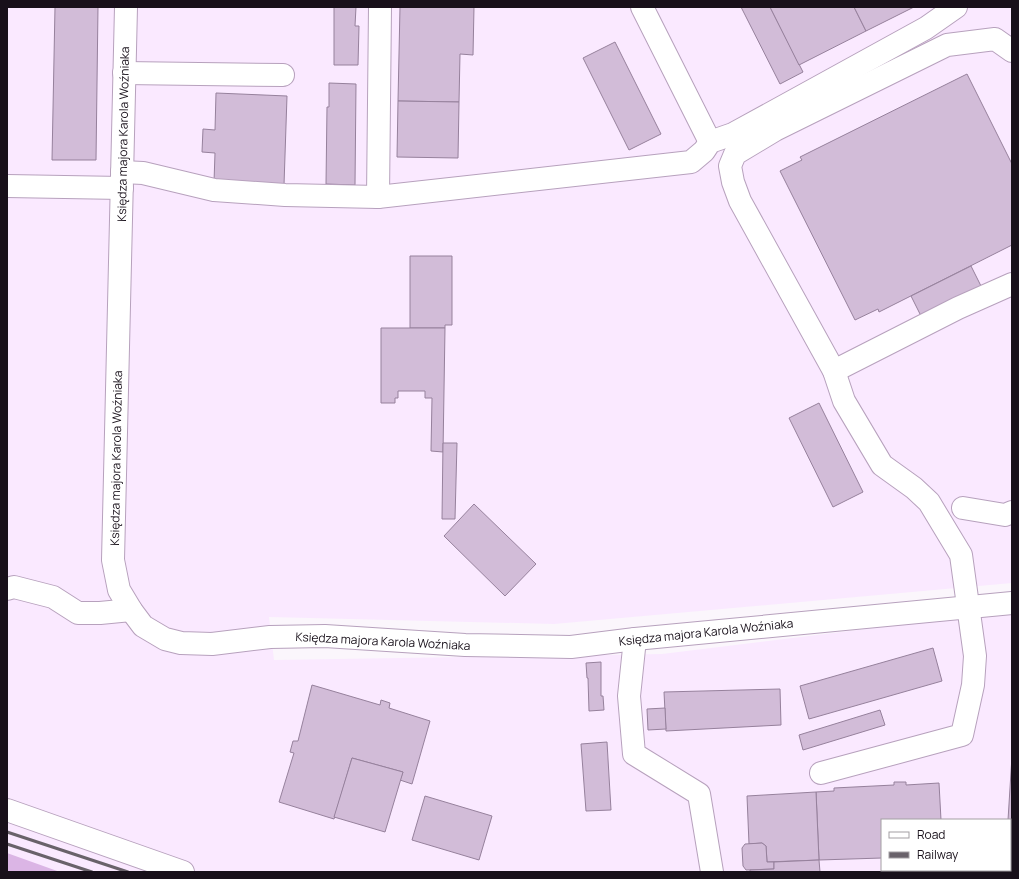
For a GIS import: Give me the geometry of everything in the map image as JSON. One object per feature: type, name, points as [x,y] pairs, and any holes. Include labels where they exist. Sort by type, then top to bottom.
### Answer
[{"type":"street","name":"Księdza majora Karola Woźniaka","points":[[126,7],[114,560],[119,590],[143,626],[165,639],[181,643],[212,644],[270,637],[325,636],[465,645],[571,647],[635,639],[1012,603]]},
{"type":"street","points":[[378,197],[380,7]]},
{"type":"street","points":[[642,7],[710,142]]},
{"type":"street","points":[[7,186],[122,180],[143,173],[214,190],[285,195],[378,197],[691,162],[704,151],[710,142],[734,134],[926,28],[956,7]]},
{"type":"street","points":[[821,773],[962,735],[973,685],[975,656],[969,607],[961,555],[929,502],[914,488],[882,465],[844,401],[834,371],[740,201],[733,182],[730,166],[735,154],[775,130],[947,45],[994,39],[1012,51]]},
{"type":"street","points":[[124,72],[283,75]]},
{"type":"street","points":[[834,371],[958,308],[1012,284]]},
{"type":"street","points":[[963,508],[1005,514],[1012,512]]},
{"type":"street","points":[[7,589],[14,587],[53,597],[78,613],[100,613],[131,610]]},
{"type":"street","points":[[635,639],[629,696],[634,754],[700,794],[712,872]]},
{"type":"street","points":[[7,810],[183,872]]},
{"type":"shaded area","points":[[7,7],[1012,7],[1012,583],[554,624],[269,617],[274,660],[662,654],[1012,612],[1012,872],[7,872]]},
{"type":"shaded area","points":[[7,853],[60,872],[7,872]]},
{"type":"building","points":[[55,7],[98,7],[96,160],[52,160]]},
{"type":"building","points":[[334,7],[356,7],[355,26],[359,26],[358,65],[334,65]]},
{"type":"building","points":[[400,7],[474,7],[473,55],[460,54],[459,102],[398,101]]},
{"type":"building","points":[[741,7],[770,7],[803,72],[780,84]]},
{"type":"building","points":[[770,7],[854,7],[866,31],[799,65]]},
{"type":"building","points":[[854,7],[914,7],[866,31]]},
{"type":"building","points":[[615,42],[661,134],[629,150],[583,58]]},
{"type":"building","points":[[967,74],[1012,164],[1012,245],[879,312],[878,309],[855,320],[780,171],[802,160],[800,157]]},
{"type":"building","points":[[329,83],[356,84],[355,185],[326,184],[327,107],[329,107]]},
{"type":"building","points":[[216,93],[287,96],[284,185],[214,182],[215,153],[202,152],[203,129],[215,130]]},
{"type":"building","points":[[398,101],[459,102],[458,158],[397,157]]},
{"type":"building","points":[[410,256],[452,256],[452,325],[445,325],[445,328],[410,328]]},
{"type":"building","points":[[971,266],[981,286],[921,316],[911,296]]},
{"type":"building","points":[[381,328],[445,328],[443,452],[431,451],[432,398],[425,398],[425,391],[398,391],[398,398],[395,398],[395,403],[381,403]]},
{"type":"building","points":[[819,403],[863,492],[833,507],[789,418]]},
{"type":"building","points":[[443,443],[457,443],[455,519],[442,519]]},
{"type":"building","points":[[474,504],[536,564],[505,596],[444,536]]},
{"type":"building","points":[[933,648],[942,681],[809,719],[800,686]]},
{"type":"building","points":[[601,662],[601,696],[603,696],[604,710],[589,711],[586,663]]},
{"type":"building","points":[[312,685],[380,705],[381,700],[390,703],[389,708],[430,721],[412,784],[400,780],[403,772],[352,758],[334,819],[279,802],[294,753],[290,752],[293,741],[298,741]]},
{"type":"building","points":[[780,689],[781,725],[666,731],[664,692]]},
{"type":"building","points":[[665,708],[666,729],[648,730],[647,709]]},
{"type":"building","points":[[880,710],[885,725],[803,750],[799,735]]},
{"type":"building","points":[[607,742],[611,810],[586,811],[581,744]]},
{"type":"building","points":[[1012,756],[1012,830],[1011,819],[1008,819]]},
{"type":"building","points":[[352,758],[403,772],[385,832],[334,817]]},
{"type":"building","points":[[894,782],[906,782],[906,785],[939,783],[941,819],[881,819],[881,858],[819,860],[816,792],[834,791],[834,788],[894,785]]},
{"type":"building","points":[[816,792],[819,860],[767,862],[766,846],[762,843],[749,844],[747,796]]},
{"type":"building","points":[[425,796],[492,816],[479,860],[412,840]]},
{"type":"building","points":[[762,843],[766,846],[767,862],[774,862],[774,869],[746,870],[743,866],[742,848],[745,844]]},
{"type":"building","points":[[819,860],[820,872],[750,872],[750,870],[774,869],[774,862]]},
{"type":"building","points":[[944,871],[944,872],[922,872]]},
{"type":"railway","points":[[7,832],[128,872]]},
{"type":"railway","points":[[7,844],[92,872]]}]
